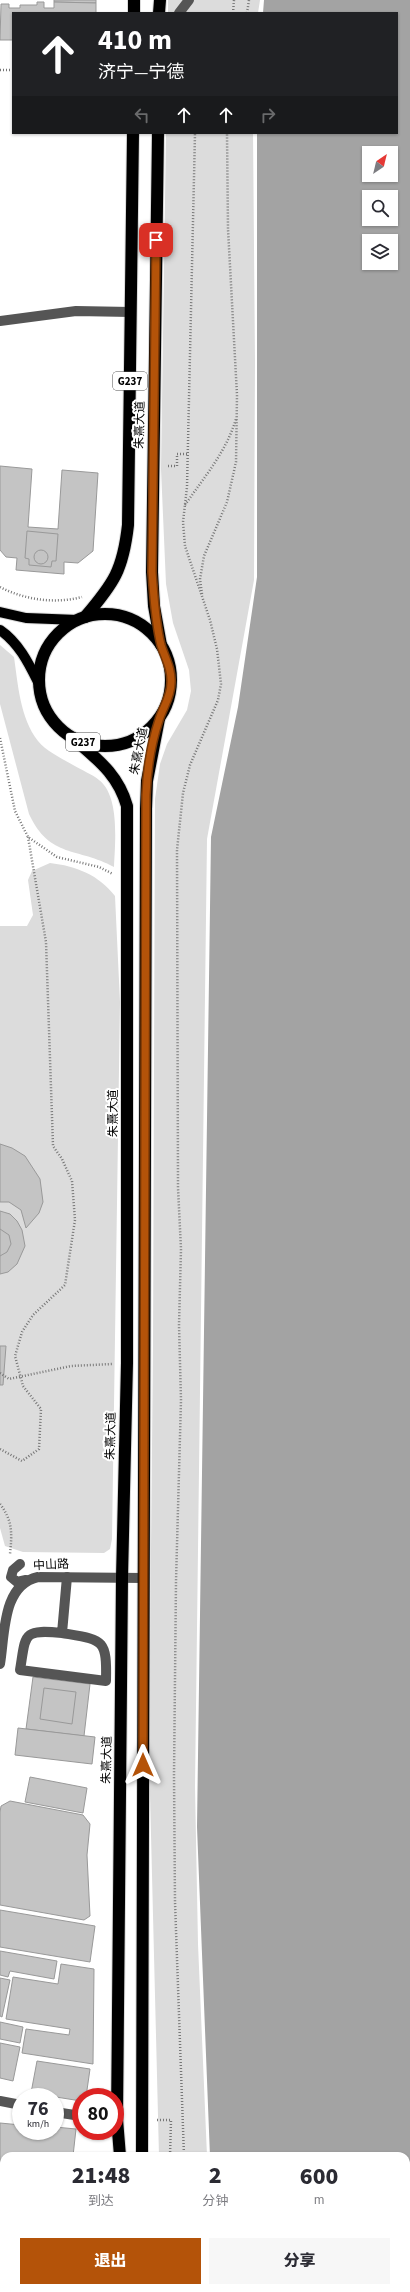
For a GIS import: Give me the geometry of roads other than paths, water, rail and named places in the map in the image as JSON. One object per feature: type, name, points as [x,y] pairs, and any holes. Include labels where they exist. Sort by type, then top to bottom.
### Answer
[{"type":"highway","points":[[134,0],[134,12]]},
{"type":"highway","points":[[159,12],[160,0]]},
{"type":"highway","name":"朱熹大道","points":[[81,618],[104,596],[117,574],[125,553],[128,525],[133,134]]},
{"type":"highway","name":"朱熹大道","points":[[158,134],[152,572],[154,606],[162,645]]},
{"type":"highway","name":"G237","points":[[106,614],[128,618],[147,628],[162,645],[169,663],[172,682],[168,701],[159,719],[146,733],[129,742],[110,746],[91,745],[73,738],[60,728],[49,715],[42,701],[39,684],[40,668],[44,653],[53,639],[64,628],[81,618],[106,614]]},
{"type":"highway","name":"朱熹大道","points":[[142,2152],[146,809],[147,780],[159,719]]},
{"type":"highway","name":"朱熹大道","points":[[73,738],[109,771],[122,789],[127,806],[127,1363],[122,1578],[116,2088]]},
{"type":"highway","name":"朱熹大道","points":[[118,2140],[120,2152]]},
{"type":"main road","points":[[1,612],[26,618],[81,618]]},
{"type":"main road","points":[[0,630],[7,635],[27,658],[39,684]]},
{"type":"street","points":[[180,12],[189,0]]},
{"type":"street","points":[[0,321],[76,310],[131,312]]},
{"type":"street","points":[[20,1564],[13,1570],[13,1580],[21,1582],[28,1579]]},
{"type":"street","name":"中山路","points":[[0,1664],[10,1604],[20,1584],[28,1579],[38,1577],[144,1578]]},
{"type":"street","points":[[62,1633],[68,1577]]},
{"type":"street","points":[[38,1631],[62,1633],[88,1638],[103,1647],[106,1654],[106,1682],[20,1670],[25,1640],[31,1633],[38,1631]]},
{"type":"street","points":[[0,2102],[12,2104]]}]
